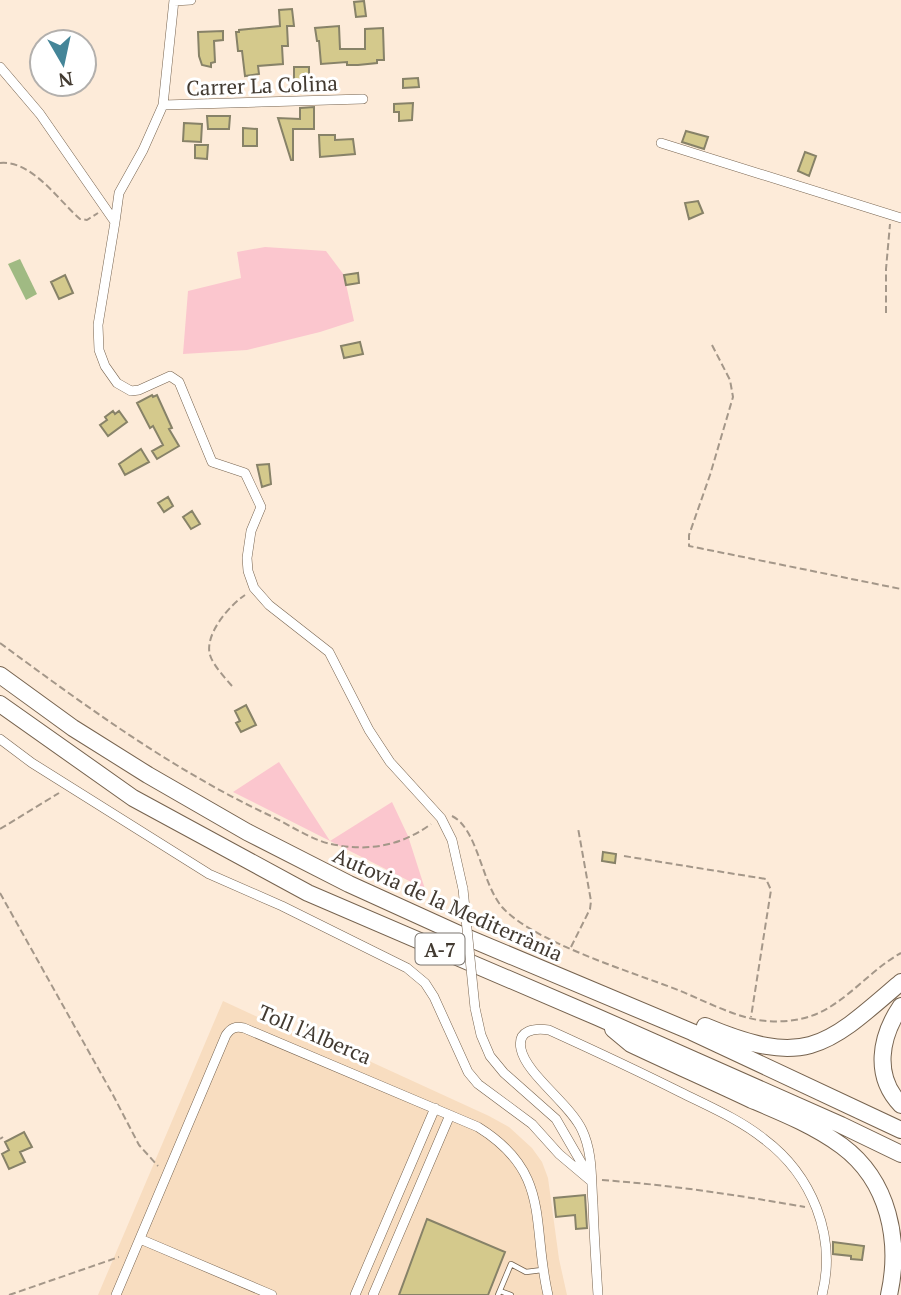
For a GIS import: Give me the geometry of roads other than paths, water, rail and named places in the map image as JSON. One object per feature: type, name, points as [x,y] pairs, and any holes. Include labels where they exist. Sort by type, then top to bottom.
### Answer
[{"type":"highway","name":"Autovia de la Mediterrània","points":[[0,675],[73,728],[247,832],[386,901],[692,1032],[901,1130]]},
{"type":"highway","name":"Autovia de la Mediterrània","points":[[0,704],[133,797],[307,892],[597,1017],[901,1154]]},
{"type":"highway","points":[[604,996],[634,997],[737,1040],[780,1049],[818,1043],[835,1036],[855,1023],[901,982]]},
{"type":"highway","points":[[901,1006],[890,1022],[882,1059],[884,1075],[894,1097],[901,1105]]},
{"type":"highway","points":[[597,1017],[631,1044],[780,1112],[826,1135],[845,1148],[875,1182],[890,1218],[894,1260],[889,1295]]},
{"type":"street","points":[[191,0],[174,0],[163,105],[143,150],[119,193],[98,325],[99,350],[105,366],[122,387],[131,391],[170,376],[179,382],[212,462],[245,473],[261,507],[251,531],[247,558],[254,589],[269,605],[329,652],[369,730],[390,762],[441,818],[452,840],[463,889],[475,1008],[481,1035],[490,1056],[503,1073],[556,1119],[591,1181]]},
{"type":"street","points":[[0,67],[40,114],[115,222]]},
{"type":"street","name":"Carrer La Colina","points":[[163,105],[363,99]]},
{"type":"street","points":[[661,143],[897,217]]},
{"type":"street","points":[[0,739],[209,874],[282,906],[407,968],[425,983],[434,997],[468,1072],[492,1097],[532,1124],[591,1181]]},
{"type":"street","points":[[116,1295],[226,1035],[236,1027],[257,1033],[435,1108],[498,1139],[514,1154],[535,1202],[548,1295]]},
{"type":"street","points":[[598,1295],[590,1156],[581,1128],[526,1061],[521,1050],[521,1040],[525,1032],[534,1028],[549,1030],[732,1118],[764,1138],[790,1161],[807,1184],[826,1244],[825,1284],[822,1295]]},
{"type":"street","points":[[355,1295],[435,1108]]},
{"type":"street","points":[[373,1295],[450,1115]]},
{"type":"street","points":[[140,1239],[272,1295]]},
{"type":"lane","points":[[511,1295],[499,1293],[511,1264],[526,1272],[543,1270]]}]
